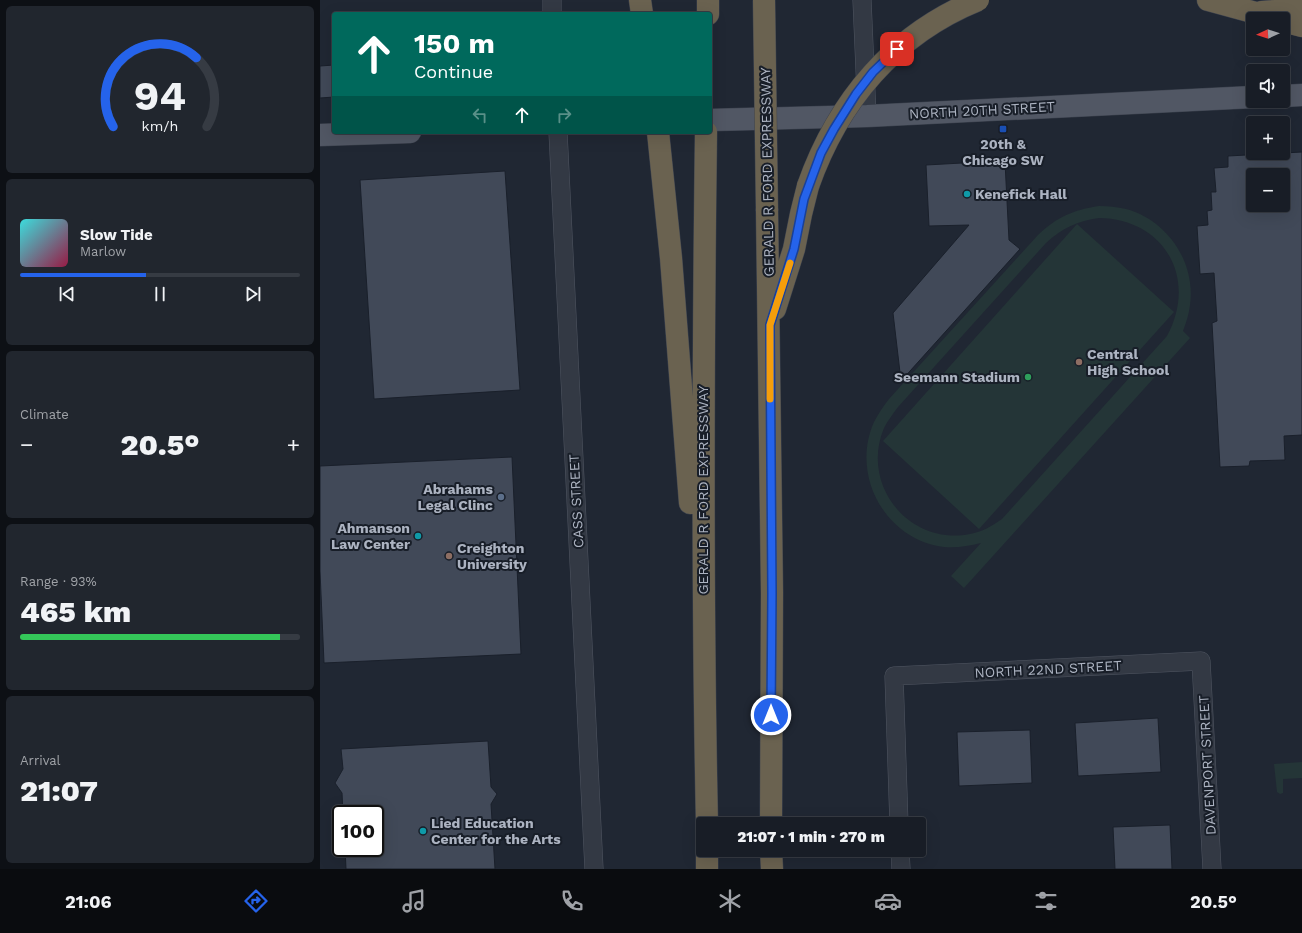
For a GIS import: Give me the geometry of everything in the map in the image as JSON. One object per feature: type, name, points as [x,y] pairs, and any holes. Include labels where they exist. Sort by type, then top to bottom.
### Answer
[{"type":"highway","points":[[640,0],[642,12]]},
{"type":"highway","points":[[708,0],[708,12]]},
{"type":"highway","name":"GERALD R FORD EXPRESSWAY","points":[[764,0],[770,325],[772,585],[771,817]]},
{"type":"highway","points":[[770,325],[794,249],[808,186],[821,153],[846,109],[868,78],[887,58],[913,37],[948,15],[978,0]]},
{"type":"highway","points":[[1218,3],[1256,12],[1302,9]]},
{"type":"highway","points":[[1290,22],[1302,26]]},
{"type":"highway","points":[[658,134],[678,341],[704,706]]},
{"type":"highway","name":"GERALD R FORD EXPRESSWAY","points":[[706,134],[703,410],[706,817]]},
{"type":"highway","points":[[707,857],[707,869]]},
{"type":"highway","points":[[772,857],[772,869]]},
{"type":"main road","points":[[1290,96],[1302,95]]},
{"type":"main road","name":"NORTH 20TH STREET","points":[[712,120],[867,116],[1246,97]]},
{"type":"main road","points":[[320,135],[350,134]]},
{"type":"street","points":[[552,0],[552,12]]},
{"type":"street","points":[[862,0],[867,116]]},
{"type":"street","name":"CASS STREET","points":[[558,134],[594,869]]},
{"type":"street","name":"NORTH 22ND STREET","points":[[899,817],[894,676],[1202,661]]},
{"type":"street","name":"DAVENPORT STREET","points":[[1202,661],[1212,869]]},
{"type":"street","points":[[900,857],[901,869]]},
{"type":"shaded area","points":[[1099,206],[1126,209],[1141,215],[1166,233],[1176,245],[1188,273],[1191,289],[1190,305],[1183,331],[1190,338],[964,588],[951,576],[981,543],[944,547],[923,542],[905,532],[890,519],[878,502],[870,483],[867,463],[868,443],[874,422],[889,399],[1038,235],[1052,223],[1066,215]],"holes":[[[1099,218],[1122,221],[1142,229],[1158,241],[1169,256],[1177,274],[1179,294],[1176,315],[1167,336],[1002,519],[979,532],[948,535],[927,531],[910,521],[895,507],[885,490],[879,470],[878,449],[884,428],[898,407],[1046,243],[1058,233],[1077,223],[1091,219]]]},
{"type":"shaded area","name":"Seemann Stadium","points":[[1077,224],[1174,312],[979,529],[883,441]]},
{"type":"shaded area","points":[[1302,762],[1302,778],[1283,779],[1283,793],[1280,794],[1277,792],[1274,764]]},
{"type":"building","points":[[332,65],[332,97],[320,98],[320,66]]},
{"type":"building","points":[[1302,152],[1302,435],[1284,436],[1285,460],[1250,461],[1249,466],[1220,467],[1212,323],[1217,321],[1214,273],[1200,274],[1197,226],[1208,225],[1207,211],[1212,210],[1211,192],[1216,192],[1214,168],[1228,167],[1228,156],[1246,155],[1246,160],[1290,160],[1290,153]]},
{"type":"building","points":[[1005,162],[1009,240],[1020,249],[901,381],[893,313],[969,225],[929,226],[926,165]]},
{"type":"building","points":[[505,171],[520,390],[374,399],[360,180]]},
{"type":"building","name":"Ahmanson Law Center","points":[[512,457],[521,654],[324,663],[320,571],[320,466]]},
{"type":"building","points":[[1158,718],[1161,772],[1078,776],[1075,723]]},
{"type":"building","points":[[1030,730],[1032,783],[959,786],[957,732]]},
{"type":"building","points":[[488,741],[491,787],[497,794],[491,804],[495,869],[346,869],[345,857],[384,857],[384,805],[343,805],[342,793],[335,783],[343,769],[341,749]]},
{"type":"building","points":[[1170,825],[1172,869],[1115,869],[1113,827]]},
{"type":"slow traffic","points":[[770,399],[770,325],[790,263]]},
{"type":"place","name":"20th & Chicago SW","points":[[1003,129]]},
{"type":"place","name":"Kenefick Hall","points":[[967,194]]},
{"type":"place","name":"Central High School","points":[[1079,362]]},
{"type":"place","name":"Seemann Stadium","points":[[1028,377]]},
{"type":"place","name":"Abrahams Legal Clinc","points":[[501,497]]},
{"type":"place","name":"Ahmanson Law Center","points":[[418,536]]},
{"type":"place","name":"Creighton University","points":[[449,556]]},
{"type":"place","name":"Lied Education Center for the Arts","points":[[423,831]]},
{"type":"route","points":[[771,715],[772,593],[770,325],[794,249],[804,199],[816,163],[834,129],[856,94],[873,72],[897,49]]}]
